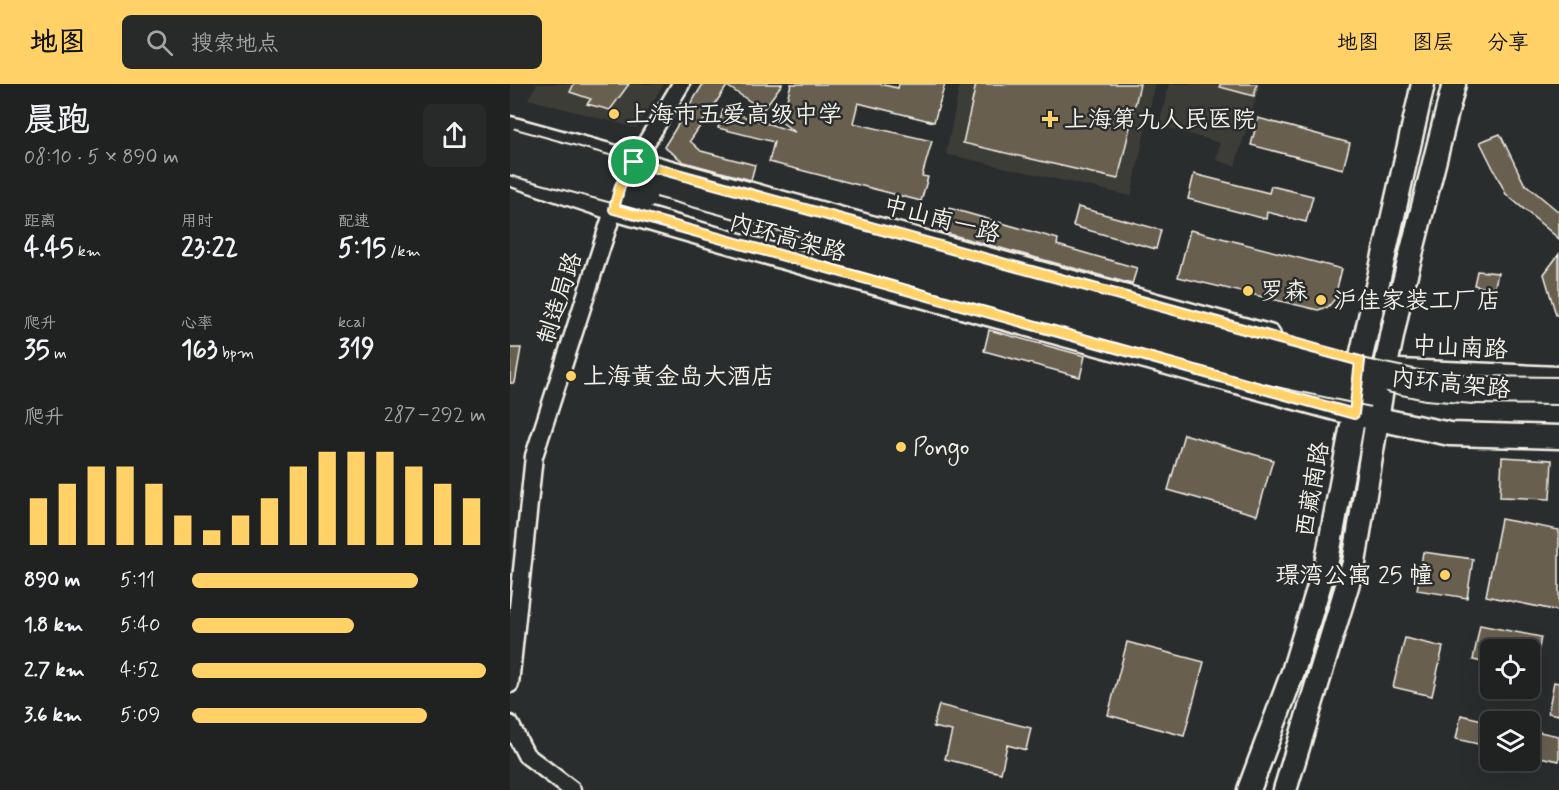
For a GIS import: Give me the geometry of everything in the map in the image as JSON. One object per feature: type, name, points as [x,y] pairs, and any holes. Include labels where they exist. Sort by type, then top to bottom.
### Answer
[{"type":"highway","name":"内环高架路","points":[[510,142],[936,261],[1344,369],[1427,386],[1474,390],[1559,390]]},
{"type":"highway","name":"内环高架路","points":[[510,161],[1254,368],[1392,396],[1440,402],[1559,407]]},
{"type":"main road","name":"西藏南路","points":[[1249,790],[1293,672],[1327,560],[1354,414],[1360,361],[1423,84]]},
{"type":"main road","points":[[1285,790],[1354,563],[1385,370],[1400,298],[1454,84]]},
{"type":"main road","name":"中山南一路","points":[[510,128],[1360,361]]},
{"type":"main road","points":[[510,174],[614,209],[1354,414],[1378,417],[1450,434],[1559,437]]},
{"type":"main road","name":"中山南路","points":[[1360,361],[1385,370],[1559,378]]},
{"type":"main road","points":[[1301,790],[1309,711]]},
{"type":"street","name":"制造局路","points":[[510,684],[534,456],[620,186],[681,84]]},
{"type":"street","points":[[510,724],[526,755],[572,790]]},
{"type":"shaded area","name":"上海市五爱高级中学","points":[[537,84],[664,84],[636,128],[528,99]]},
{"type":"shaded area","name":"上海第九人民医院","points":[[960,84],[1155,84],[1131,196],[946,154]]},
{"type":"shaded area","points":[[1169,84],[1260,84],[1235,166],[1216,160],[1220,143],[1159,125]]},
{"type":"building","points":[[574,84],[629,84],[610,110],[587,104],[591,99],[570,92]]},
{"type":"building","points":[[703,84],[782,84],[763,110],[727,86],[690,141],[701,151],[755,165],[751,180],[684,162],[664,147]]},
{"type":"building","points":[[791,84],[879,84],[898,88],[899,84],[945,84],[934,122],[858,103],[853,123],[932,141],[922,176],[928,177],[921,201],[769,162],[774,142],[718,128],[723,110],[795,132],[781,122]]},
{"type":"building","name":"上海第九人民医院","points":[[976,84],[1140,84],[1118,179],[963,143]]},
{"type":"building","points":[[1220,84],[1257,84],[1254,96],[1220,87]]},
{"type":"building","points":[[1258,118],[1350,143],[1343,169],[1251,145]]},
{"type":"building","points":[[1500,134],[1524,183],[1559,212],[1559,239],[1506,194],[1480,142]]},
{"type":"building","points":[[1194,174],[1269,193],[1271,186],[1313,196],[1306,222],[1267,212],[1266,219],[1188,199]]},
{"type":"building","points":[[1078,207],[1161,230],[1156,249],[1073,226]]},
{"type":"building","points":[[949,208],[1058,239],[1057,245],[1137,268],[1132,284],[942,232]]},
{"type":"building","points":[[1190,230],[1342,269],[1334,300],[1328,307],[1318,310],[1178,277]]},
{"type":"building","points":[[1559,254],[1559,315],[1556,315],[1544,274]]},
{"type":"building","points":[[1477,271],[1498,273],[1494,290],[1474,285]]},
{"type":"building","points":[[989,330],[1085,356],[1080,377],[984,351]]},
{"type":"building","points":[[510,348],[521,348],[515,383],[510,383]]},
{"type":"building","points":[[1184,434],[1273,460],[1257,515],[1168,490]]},
{"type":"building","points":[[1502,457],[1552,460],[1550,499],[1500,497]]},
{"type":"building","points":[[1501,519],[1559,530],[1559,611],[1486,596]]},
{"type":"building","name":"璟湾公寓 25 幢","points":[[1423,552],[1473,559],[1467,598],[1417,590]]},
{"type":"building","points":[[1480,625],[1541,637],[1540,642],[1540,639],[1480,639],[1480,662],[1473,660]]},
{"type":"building","points":[[1405,638],[1443,647],[1432,696],[1393,687]]},
{"type":"building","points":[[1127,642],[1204,662],[1184,736],[1108,715]]},
{"type":"building","points":[[1554,682],[1559,683],[1559,715],[1548,713]]},
{"type":"building","points":[[939,705],[1031,728],[1026,750],[1007,745],[1001,773],[945,759],[952,731],[933,727]]},
{"type":"building","points":[[1461,715],[1480,719],[1480,744],[1456,739]]},
{"type":"building","points":[[1540,732],[1559,736],[1559,761],[1540,757]]},
{"type":"place","name":"上海市五爱高级中学","points":[[614,114]]},
{"type":"place","name":"上海第九人民医院","points":[[1050,119]]},
{"type":"place","name":"罗森","points":[[1248,291]]},
{"type":"place","name":"沪佳家装工厂店","points":[[1321,300]]},
{"type":"place","name":"上海黄金岛大酒店","points":[[571,376]]},
{"type":"place","name":"Pongo","points":[[901,447]]},
{"type":"place","name":"璟湾公寓 25 幢","points":[[1445,575]]},
{"type":"route","points":[[634,162],[1360,361],[1354,414],[841,274],[614,209],[620,186],[634,162]]}]
